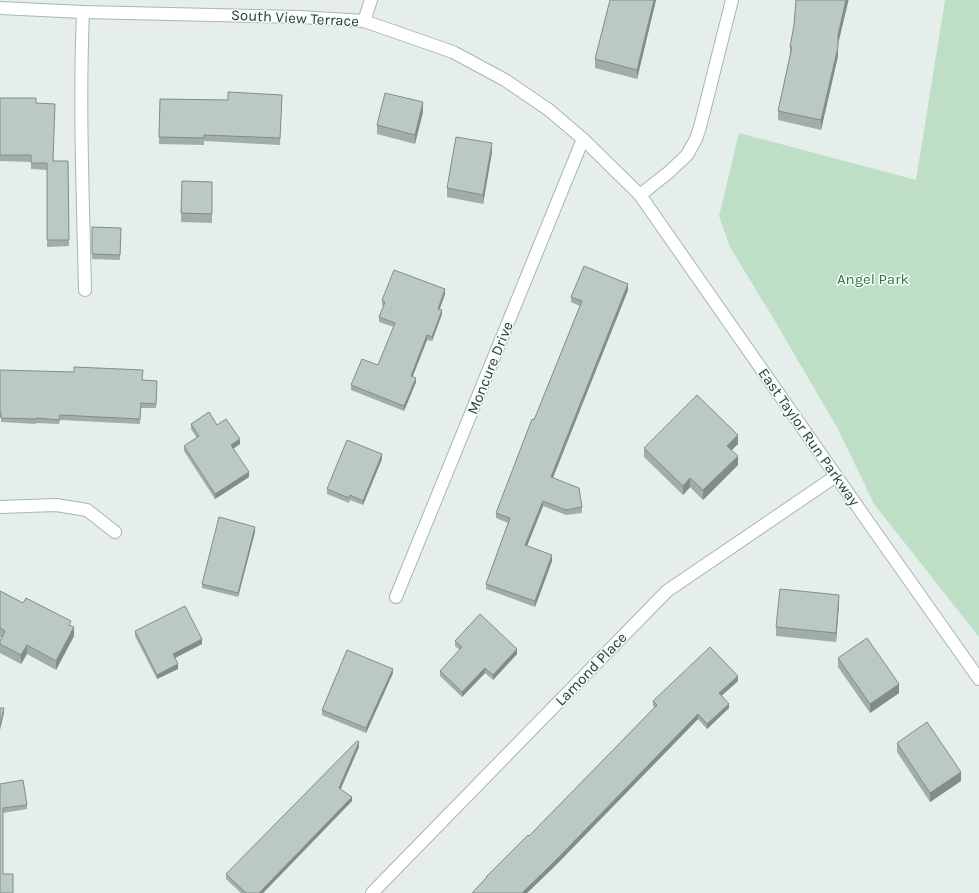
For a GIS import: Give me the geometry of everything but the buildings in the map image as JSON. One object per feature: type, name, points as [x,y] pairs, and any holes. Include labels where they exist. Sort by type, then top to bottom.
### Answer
[{"type":"street","points":[[364,21],[371,0]]},
{"type":"street","points":[[640,195],[688,155],[696,139],[732,0]]},
{"type":"street","name":"South View Terrace","points":[[0,8],[83,12],[300,17],[364,21],[453,52],[505,80],[543,106],[583,139]]},
{"type":"street","points":[[83,12],[81,68],[85,290]]},
{"type":"street","name":"East Taylor Run Parkway","points":[[583,139],[640,195],[979,679]]},
{"type":"street","name":"Moncure Drive","points":[[396,597],[583,139]]},
{"type":"street","name":"Lamond Place","points":[[372,893],[667,591],[836,476]]},
{"type":"street","points":[[0,507],[56,505],[87,510],[115,532]]},
{"type":"green space","name":"Angel Park","points":[[945,0],[979,0],[979,637],[874,504],[838,429],[730,247],[719,216],[739,133],[916,180]]}]
